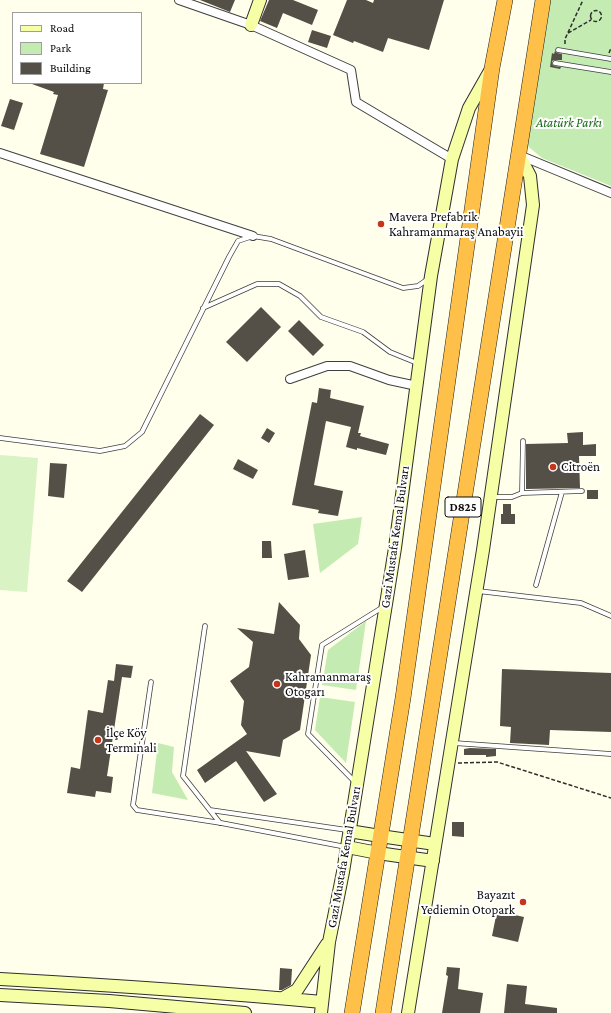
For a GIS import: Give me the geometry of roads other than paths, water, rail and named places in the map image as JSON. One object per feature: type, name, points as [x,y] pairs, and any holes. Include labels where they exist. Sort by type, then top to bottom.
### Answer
[{"type":"highway","name":"Gazi Mustafa Kemal Bulvarı","points":[[352,1013],[403,698],[492,68],[505,0]]},
{"type":"highway","name":"D825","points":[[384,1013],[543,0]]},
{"type":"street","points":[[179,0],[251,25],[351,70],[356,102],[452,159]]},
{"type":"street","points":[[251,25],[260,0]]},
{"type":"street","name":"Gazi Mustafa Kemal Bulvarı","points":[[321,1008],[329,942],[343,872],[395,548],[431,276],[452,159],[469,108],[492,68]]},
{"type":"street","points":[[0,153],[253,236]]},
{"type":"street","points":[[519,155],[611,193]]},
{"type":"street","points":[[408,1013],[491,497],[533,205],[530,176],[519,155]]},
{"type":"street","points":[[290,379],[327,366],[350,366],[389,380],[417,386]]},
{"type":"street","points":[[349,831],[436,844]]},
{"type":"street","points":[[347,847],[433,861]]},
{"type":"street","points":[[283,998],[298,990],[329,942]]},
{"type":"street","points":[[0,979],[283,998],[321,1008]]},
{"type":"street","points":[[0,995],[109,1001],[245,1013]]},
{"type":"lane","points":[[558,50],[611,59]]},
{"type":"lane","points":[[555,63],[611,72]]},
{"type":"lane","points":[[0,438],[100,451],[125,446],[142,432],[229,256],[238,241],[253,236],[271,240],[403,288],[418,286],[431,276]]},
{"type":"lane","points":[[203,308],[257,284],[279,284],[300,296],[320,316],[363,332],[390,352],[420,364]]},
{"type":"lane","points":[[522,493],[523,440]]},
{"type":"lane","points":[[491,497],[512,497],[522,493],[582,491]]},
{"type":"lane","points":[[536,585],[562,492]]},
{"type":"lane","points":[[476,591],[581,603],[611,616]]},
{"type":"lane","points":[[357,784],[308,734],[322,645],[386,605]]},
{"type":"lane","points":[[205,626],[183,776],[221,823]]},
{"type":"lane","points":[[151,682],[133,805],[137,810],[221,823],[347,847]]},
{"type":"lane","points":[[452,743],[611,754]]},
{"type":"lane","points":[[210,810],[349,831]]},
{"type":"place","name":"Mavera Prefabrik Kahramanmaraş Anabayii","points":[[381,224]]},
{"type":"place","name":"Citroën","points":[[553,467]]},
{"type":"place","name":"Kahramanmaraş Otogarı","points":[[277,684]]},
{"type":"place","name":"İlçe Köy Terminali","points":[[98,740]]},
{"type":"place","name":"Bayazıt Yediemin Otopark","points":[[523,902]]},
{"type":"park label","name":"Atatürk Parkı","points":[[569,123]]}]
